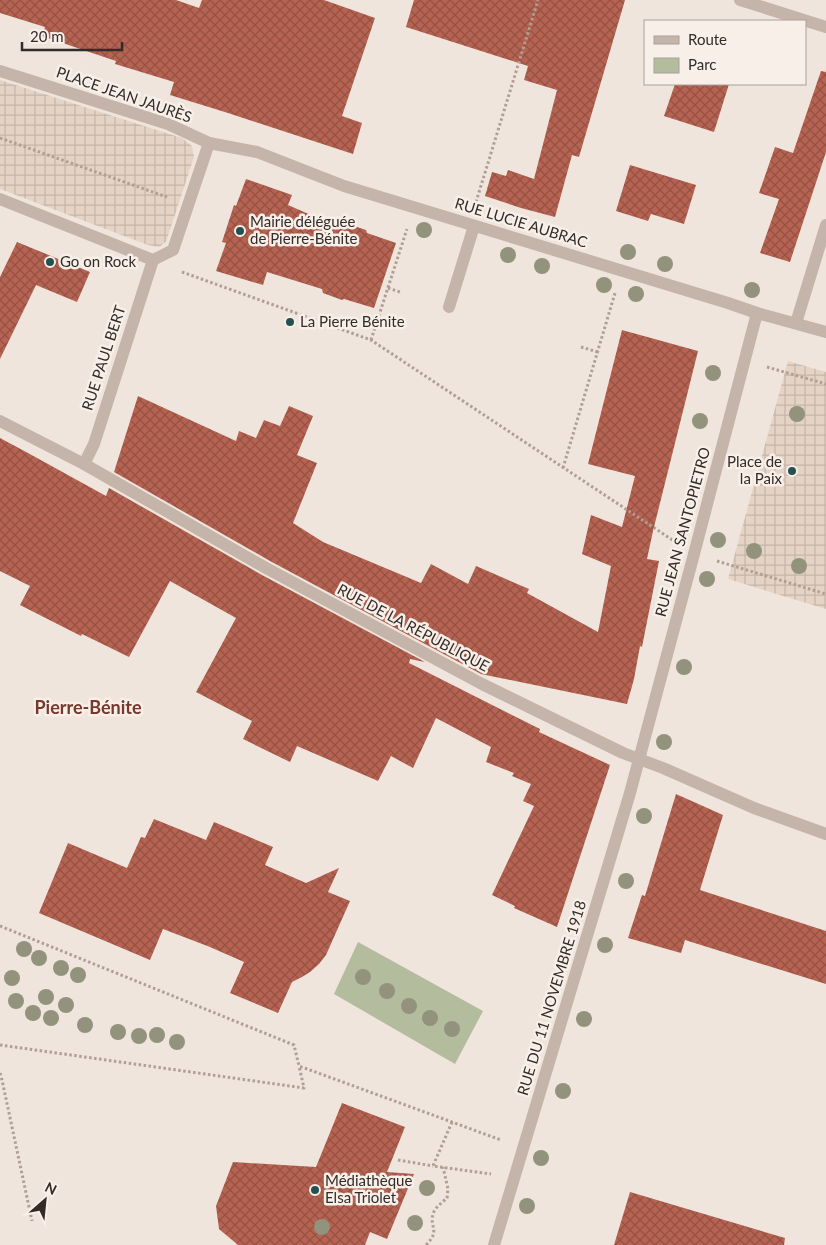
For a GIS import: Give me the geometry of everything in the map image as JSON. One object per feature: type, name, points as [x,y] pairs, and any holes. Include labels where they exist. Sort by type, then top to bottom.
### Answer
[{"type":"street","points":[[740,0],[804,20]]},
{"type":"street","points":[[806,21],[826,27]]},
{"type":"street","name":"PLACE JEAN JAURÈS","points":[[0,71],[168,124],[209,142]]},
{"type":"street","name":"RUE LUCIE AUBRAC","points":[[209,142],[257,152],[344,186],[757,313],[826,332]]},
{"type":"street","points":[[0,199],[152,260],[173,250],[209,142]]},
{"type":"street","points":[[449,307],[471,225]]},
{"type":"street","points":[[796,324],[826,225]]},
{"type":"street","name":"RUE PAUL BERT","points":[[84,464],[94,444],[152,260]]},
{"type":"street","name":"RUE JEAN SANTOPIETRO","points":[[639,759],[757,313]]},
{"type":"street","name":"RUE DE LA RÉPUBLIQUE","points":[[0,421],[84,464],[266,568],[482,684],[639,759],[754,808],[826,834]]},
{"type":"street","name":"RUE DU 11 NOVEMBRE 1918","points":[[494,1245],[639,759]]},
{"type":"path","points":[[471,225],[538,0]]},
{"type":"path","points":[[0,138],[188,205]]},
{"type":"path","points":[[371,340],[414,207]]},
{"type":"path","points":[[147,280],[159,284],[179,270],[371,340],[694,554],[826,594]]},
{"type":"path","points":[[563,468],[622,271]]},
{"type":"path","points":[[388,288],[400,292]]},
{"type":"path","points":[[581,347],[598,352]]},
{"type":"path","points":[[745,360],[826,384]]},
{"type":"path","points":[[0,926],[294,1045],[304,1088],[0,1045]]},
{"type":"path","points":[[299,1066],[523,1148]]},
{"type":"path","points":[[0,1073],[32,1221]]},
{"type":"path","points":[[433,1166],[452,1122]]},
{"type":"path","points":[[398,1160],[515,1177]]},
{"type":"path","points":[[426,1245],[431,1240],[435,1230],[433,1222],[434,1213],[447,1198],[448,1189],[443,1168]]},
{"type":"green space","points":[[358,942],[483,1011],[455,1064],[334,994]]},
{"type":"shaded area","points":[[0,80],[182,138],[192,146],[194,157],[166,242],[159,247],[148,245],[0,189]]},
{"type":"shaded area","name":"Place de la Paix","points":[[788,361],[826,372],[826,609],[728,579]]},
{"type":"building","points":[[0,0],[176,0],[199,8],[202,0],[324,0],[375,18],[342,116],[362,123],[353,154],[170,95],[174,82],[115,64],[116,61],[42,36],[45,27],[0,13]]},
{"type":"building","points":[[414,0],[625,0],[579,157],[572,155],[555,217],[485,196],[492,172],[506,176],[508,170],[534,179],[557,90],[524,80],[528,66],[406,27]]},
{"type":"building","points":[[821,71],[826,72],[826,152],[790,262],[760,253],[779,199],[759,193],[775,147],[793,153]]},
{"type":"building","points":[[675,85],[729,85],[714,132],[664,116]]},
{"type":"building","points":[[630,165],[696,185],[684,224],[651,214],[648,221],[616,211]]},
{"type":"building","points":[[246,179],[292,195],[288,205],[320,219],[341,226],[345,223],[396,243],[374,308],[342,300],[323,293],[322,289],[267,272],[263,285],[216,271],[226,243],[222,242],[234,205],[236,206]]},
{"type":"building","points":[[17,242],[90,272],[77,302],[36,285],[0,359],[0,277]]},
{"type":"building","points":[[622,330],[698,351],[647,559],[659,561],[642,647],[640,646],[627,704],[481,674],[270,561],[114,472],[138,396],[236,441],[239,431],[256,438],[264,420],[280,426],[289,406],[313,416],[297,455],[317,463],[293,523],[323,542],[421,583],[431,564],[468,584],[476,566],[529,589],[527,593],[598,632],[611,566],[582,554],[591,515],[622,527],[635,476],[588,464]]},
{"type":"building","points":[[0,438],[106,496],[109,488],[262,575],[425,662],[410,659],[409,663],[540,729],[539,732],[610,765],[557,927],[514,908],[515,906],[492,895],[534,806],[523,801],[531,784],[512,776],[514,773],[486,762],[491,747],[436,718],[413,768],[391,756],[378,781],[297,746],[290,762],[243,739],[252,721],[196,692],[236,618],[170,581],[129,657],[82,634],[81,636],[20,605],[30,586],[0,571]]},
{"type":"building","points":[[676,794],[723,815],[700,890],[826,931],[826,984],[685,940],[681,953],[628,938],[642,895],[645,896]]},
{"type":"building","points":[[154,819],[206,840],[214,822],[273,847],[265,865],[306,883],[339,868],[328,892],[350,901],[326,955],[310,972],[292,982],[278,1013],[230,993],[244,962],[210,947],[163,929],[150,960],[39,913],[68,843],[127,868],[141,837],[145,838]]},
{"type":"building","name":"Médiathèque Elsa Triolet","points":[[342,1103],[405,1127],[387,1172],[414,1174],[387,1239],[370,1232],[365,1245],[238,1245],[219,1229],[216,1206],[233,1162],[316,1167]]},
{"type":"building","points":[[630,1192],[785,1238],[784,1245],[614,1245]]},
{"type":"place","name":"Mairie déléguée de Pierre-Bénite","points":[[240,231]]},
{"type":"place","name":"Go on Rock","points":[[50,262]]},
{"type":"place","name":"La Pierre Bénite","points":[[290,322]]},
{"type":"place","name":"Place de la Paix","points":[[792,471]]},
{"type":"place","name":"Médiathèque Elsa Triolet","points":[[315,1190]]},
{"type":"district","name":"Pierre-Bénite","points":[[88,708]]}]
